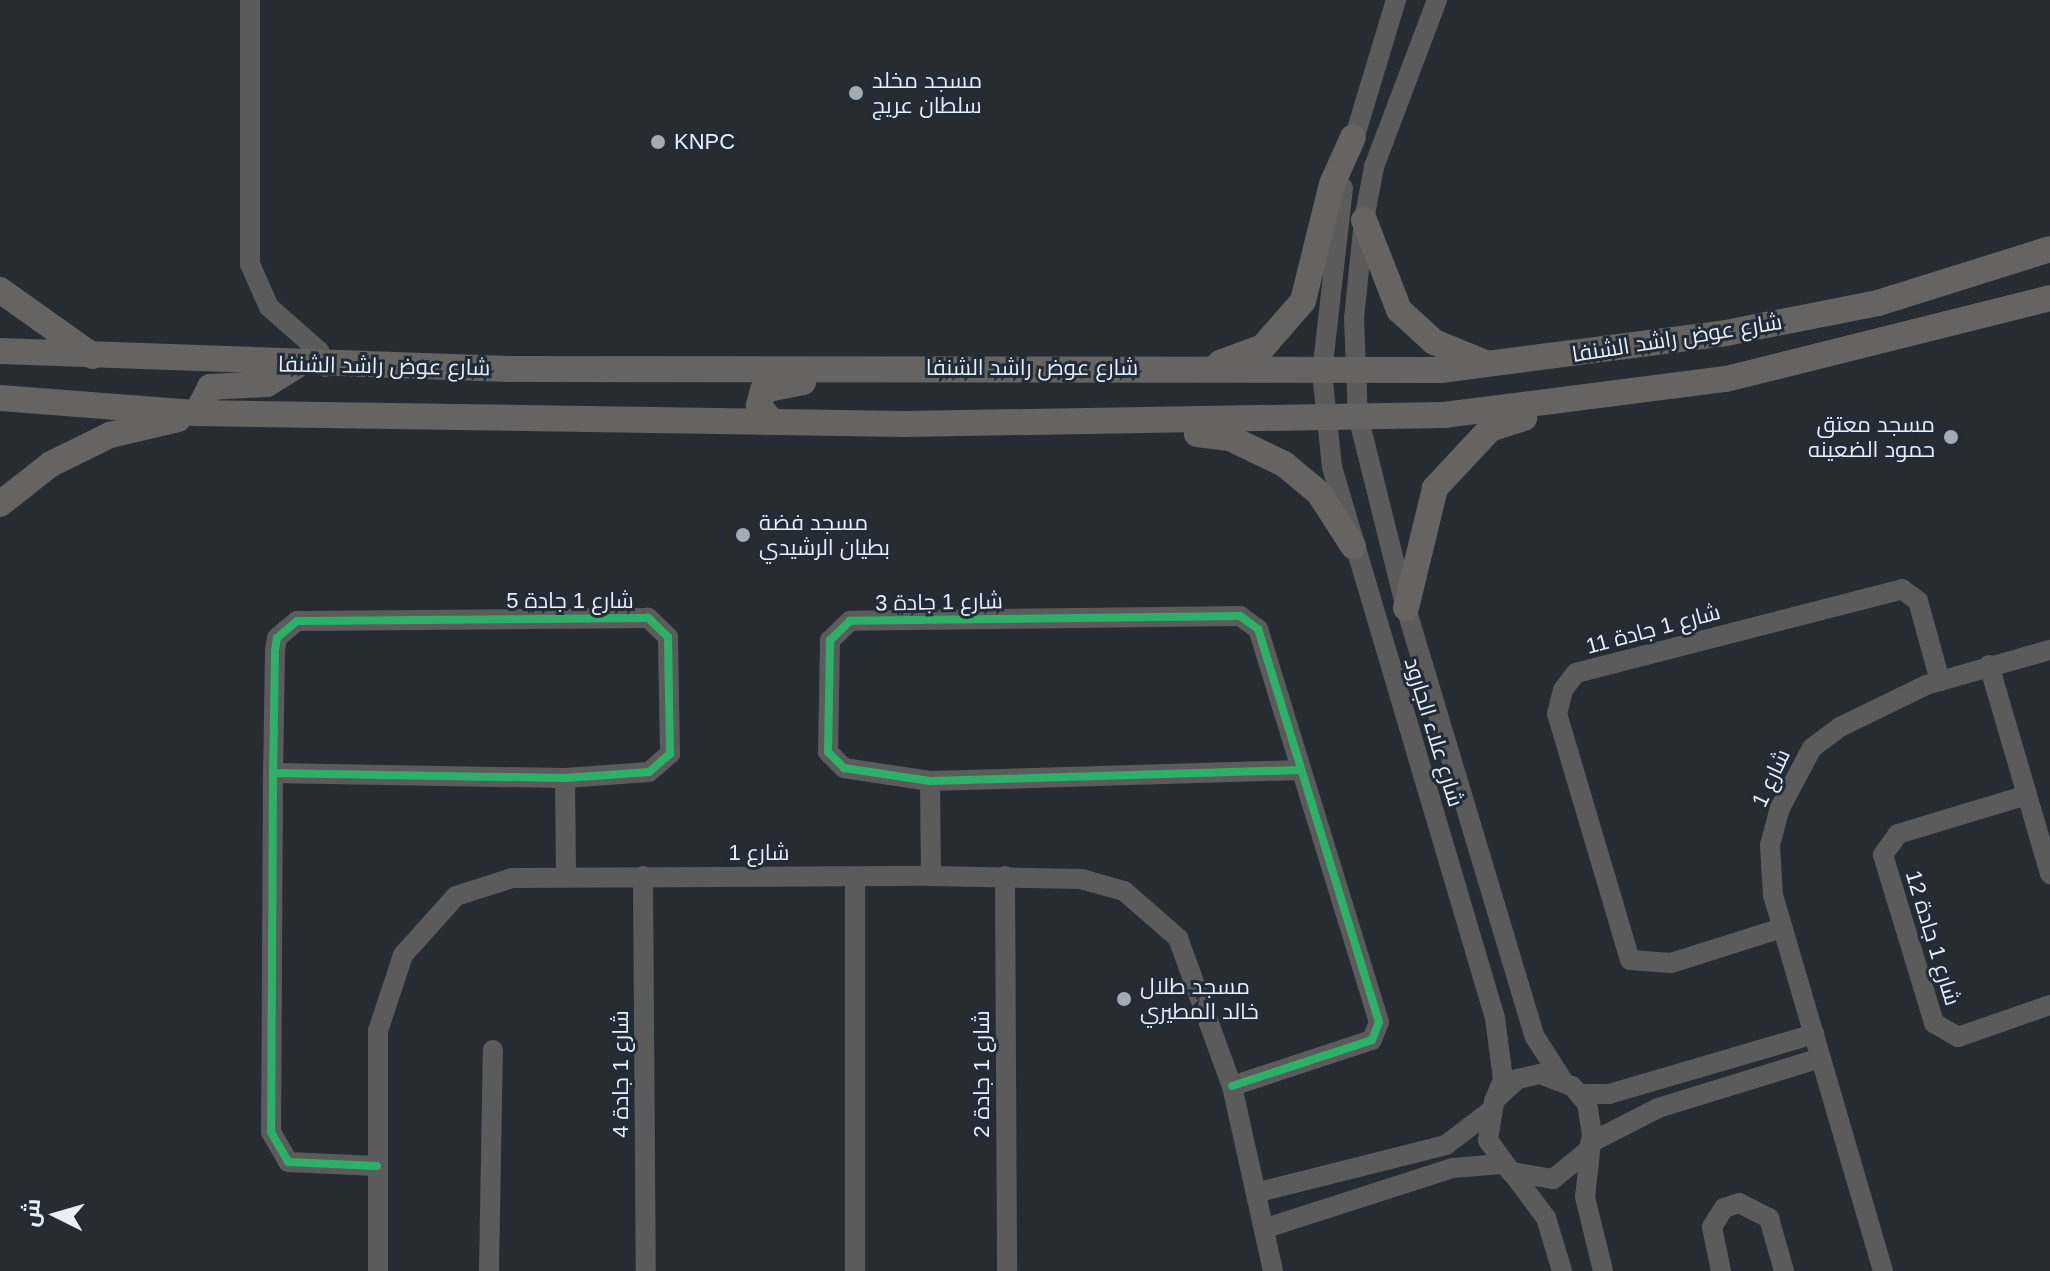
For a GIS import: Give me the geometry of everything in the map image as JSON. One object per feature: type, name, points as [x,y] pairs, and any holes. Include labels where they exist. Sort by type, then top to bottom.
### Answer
[{"type":"main road","points":[[1189,368],[1248,355],[1295,314],[1314,271],[1332,184],[1353,137]]},
{"type":"main road","points":[[1364,220],[1383,281],[1414,327],[1450,351],[1510,366]]},
{"type":"main road","name":"شارع عوض راشد الشنفا","points":[[0,351],[325,367],[1189,368],[1322,373],[1510,366],[1878,303],[2050,249]]},
{"type":"main road","points":[[0,290],[93,356]]},
{"type":"main road","name":"شارع عوض راشد الشنفا","points":[[0,398],[197,413],[1122,424],[1358,416],[1562,405],[1794,366],[2050,298]]},
{"type":"main road","points":[[0,504],[51,464],[110,435],[197,413],[210,387],[267,384],[298,365]]},
{"type":"main road","points":[[769,418],[759,406],[770,385],[946,379],[1001,368]]},
{"type":"main road","points":[[1406,608],[1435,488],[1490,429],[1562,405]]},
{"type":"main road","points":[[1122,424],[1230,438],[1260,451],[1319,493],[1353,546]]},
{"type":"street","points":[[250,0],[250,264],[269,307],[319,351],[325,367]]},
{"type":"street","name":"شارع علاء الجارود","points":[[1396,0],[1353,137],[1329,265],[1322,373],[1324,416],[1353,546],[1495,1018],[1503,1080],[1491,1107]]},
{"type":"street","name":"شارع علاء الجارود","points":[[1437,0],[1374,167],[1364,220],[1355,372],[1358,416],[1406,608],[1535,1037],[1562,1079]]},
{"type":"street","name":"شارع 1 جادة 11","points":[[1782,928],[1671,963],[1630,960],[1557,714],[1563,690],[1576,673],[1902,589],[1918,601],[1940,681]]},
{"type":"street","name":"شارع 1 جادة 3","points":[[1232,1086],[1372,1040],[1379,1022],[1258,629],[1240,616],[837,626],[830,640],[833,762],[930,781],[1299,770]]},
{"type":"street","name":"شارع 1 جادة 5","points":[[273,773],[565,778],[649,772],[670,754],[668,637],[648,618],[297,621],[285,627],[275,651],[273,773],[274,1149],[288,1162],[377,1166]]},
{"type":"street","name":"شارع 1","points":[[1883,1271],[1782,928],[1770,845],[1794,777],[1812,748],[1840,727],[1940,681],[2050,650]]},
{"type":"street","points":[[1989,665],[2050,874]]},
{"type":"street","points":[[565,778],[566,876]]},
{"type":"street","points":[[930,781],[931,876]]},
{"type":"street","name":"شارع 1 جادة 12","points":[[2027,795],[1898,834],[1883,855],[1934,1023],[1958,1037],[2050,1005]]},
{"type":"street","name":"شارع 1","points":[[378,1271],[378,1031],[403,955],[456,896],[483,883],[566,876],[1005,876],[1081,879],[1124,891],[1157,917],[1194,970],[1232,1086],[1259,1192],[1273,1271]]},
{"type":"street","name":"شارع 1 جادة 4","points":[[643,876],[646,1271]]},
{"type":"street","name":"شارع 1 جادة 2","points":[[1005,876],[1007,1271]]},
{"type":"street","points":[[855,878],[855,1271]]},
{"type":"street","points":[[1581,1094],[1609,1094],[1814,1034]]},
{"type":"street","points":[[489,1271],[493,1050]]},
{"type":"street","points":[[1266,1228],[1453,1168],[1507,1168],[1553,1179],[1588,1147],[1658,1108],[1821,1058]]},
{"type":"street","points":[[1259,1192],[1446,1145],[1529,1075],[1562,1079],[1581,1094],[1590,1112],[1585,1197],[1603,1271]]},
{"type":"street","points":[[1491,1107],[1488,1140],[1546,1218],[1562,1271]]},
{"type":"street","points":[[1721,1271],[1712,1227],[1724,1208],[1739,1203],[1769,1218],[1784,1271]]},
{"type":"cycle path","points":[[1232,1086],[1372,1040],[1379,1022],[1258,629],[1240,616],[850,621],[830,640],[828,752],[844,768],[930,781],[1299,770]]},
{"type":"cycle path","points":[[273,773],[565,778],[649,772],[670,754],[668,637],[648,618],[297,621],[277,638],[273,773],[271,1132],[288,1162],[377,1166]]},
{"type":"place","name":"مسجد مخلد سلطان عريج","points":[[856,93]]},
{"type":"place","name":"KNPC","points":[[658,142]]},
{"type":"place","name":"مسجد معتق حمود الضعينه","points":[[1951,437]]},
{"type":"place","name":"مسجد فضة بطيان الرشيدي","points":[[743,535]]},
{"type":"place","name":"مسجد طلال خالد المطيري","points":[[1124,999]]}]
